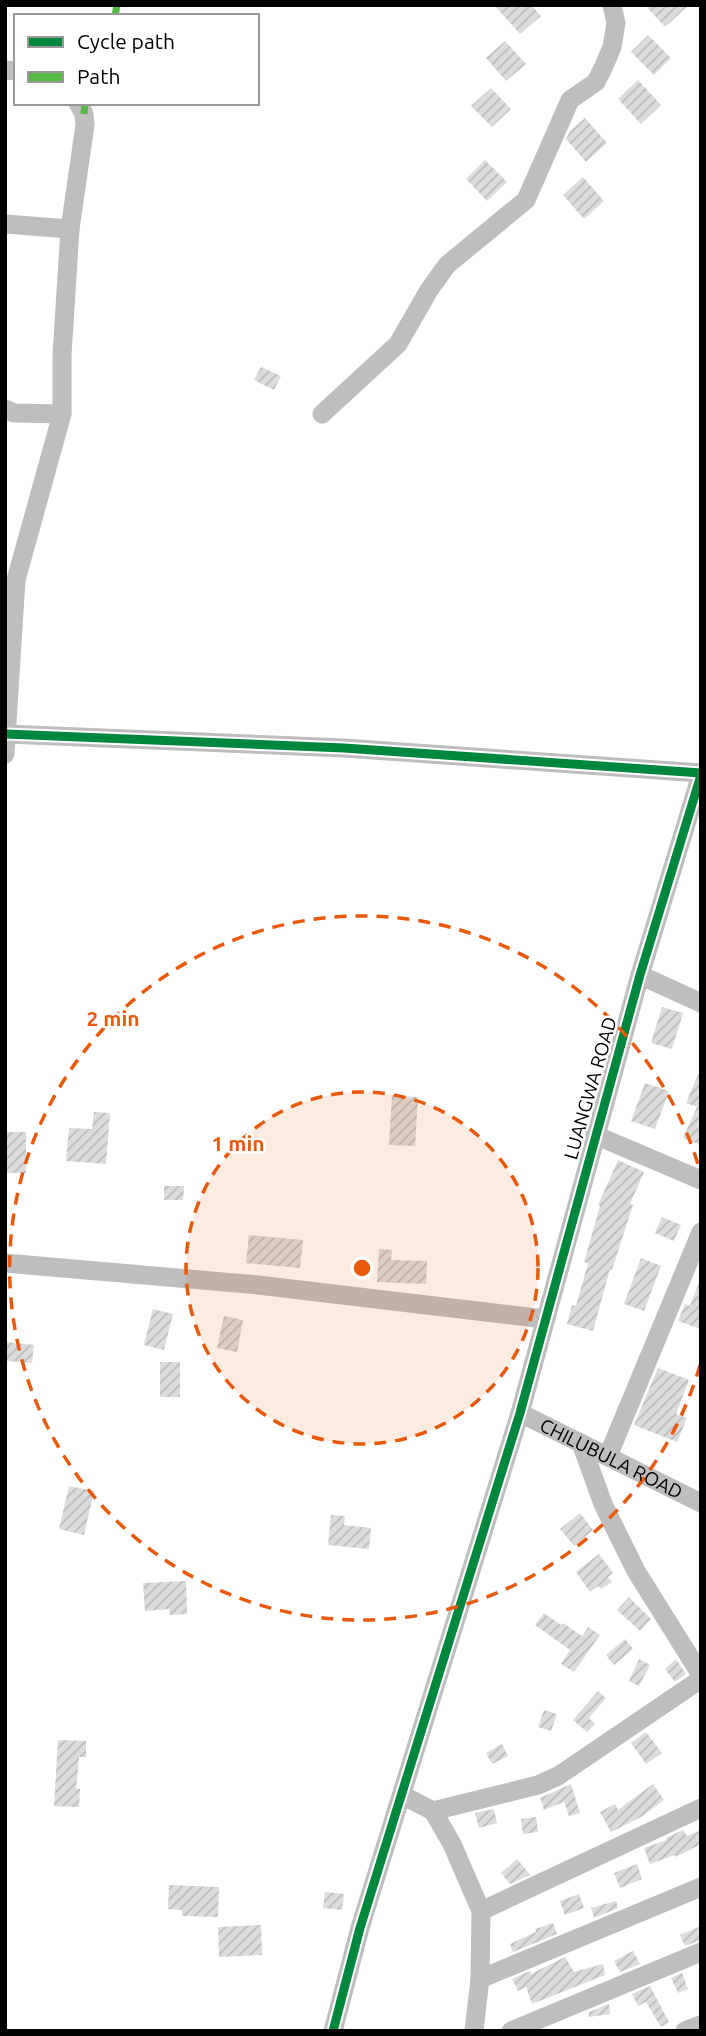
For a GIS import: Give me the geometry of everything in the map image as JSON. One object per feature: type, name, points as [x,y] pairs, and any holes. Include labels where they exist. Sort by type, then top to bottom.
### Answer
[{"type":"street","points":[[322,414],[398,344],[429,290],[447,265],[526,200],[538,178],[570,100],[596,82],[604,66],[612,47],[616,23],[612,5]]},
{"type":"street","points":[[5,754],[16,580],[62,414],[70,229],[85,125],[84,114],[79,105]]},
{"type":"street","points":[[5,224],[70,229]]},
{"type":"street","points":[[5,409],[14,413],[62,414]]},
{"type":"street","points":[[6,734],[344,748],[701,774]]},
{"type":"street","name":"LUANGWA ROAD","points":[[333,2031],[360,1928],[520,1413],[640,975],[692,834],[701,774]]},
{"type":"street","points":[[640,975],[701,1003]]},
{"type":"street","points":[[595,1135],[701,1180]]},
{"type":"street","points":[[608,1456],[701,1232]]},
{"type":"street","points":[[5,1263],[258,1284],[545,1319]]},
{"type":"street","name":"CHILUBULA ROAD","points":[[520,1413],[701,1503]]},
{"type":"street","points":[[433,1811],[538,1785],[558,1776],[699,1669],[636,1571],[603,1504],[581,1443]]},
{"type":"street","points":[[402,1795],[433,1811],[452,1844],[481,1911],[480,1979],[474,2031]]},
{"type":"street","points":[[481,1911],[701,1808]]},
{"type":"street","points":[[480,1979],[701,1887]]},
{"type":"street","points":[[511,2031],[701,1952]]},
{"type":"street","points":[[685,2031],[701,2025]]},
{"type":"building","points":[[494,5],[531,5],[541,16],[520,34]]},
{"type":"building","points":[[645,5],[689,5],[665,27]]},
{"type":"building","points":[[648,35],[671,58],[654,75],[631,52]]},
{"type":"building","points":[[505,41],[526,64],[506,81],[486,58]]},
{"type":"building","points":[[638,80],[661,105],[641,124],[618,99]]},
{"type":"building","points":[[491,88],[511,109],[492,127],[471,106]]},
{"type":"building","points":[[585,118],[607,143],[586,162],[566,139],[570,131]]},
{"type":"building","points":[[485,160],[507,182],[487,201],[466,179]]},
{"type":"building","points":[[583,177],[604,201],[584,219],[563,195]]},
{"type":"building","points":[[261,367],[281,376],[274,390],[254,380]]},
{"type":"building","points":[[662,1007],[683,1013],[672,1049],[651,1043]]},
{"type":"building","points":[[701,1068],[701,1145],[683,1138],[697,1107],[686,1103]]},
{"type":"building","points":[[645,1083],[669,1091],[655,1129],[631,1121]]},
{"type":"building","points":[[392,1095],[418,1097],[415,1146],[389,1145]]},
{"type":"building","points":[[94,1112],[110,1113],[106,1164],[66,1161],[69,1128],[92,1129]]},
{"type":"building","points":[[5,1132],[26,1132],[26,1173],[5,1173]]},
{"type":"building","points":[[618,1160],[644,1172],[630,1204],[633,1205],[612,1270],[610,1269],[593,1331],[567,1324],[572,1305],[576,1306],[588,1263],[584,1262],[600,1206],[598,1205]]},
{"type":"building","points":[[164,1186],[184,1186],[183,1200],[164,1200]]},
{"type":"building","points":[[662,1217],[681,1225],[674,1241],[655,1233]]},
{"type":"building","points":[[249,1235],[303,1240],[300,1268],[246,1263]]},
{"type":"building","points":[[379,1249],[392,1250],[391,1260],[427,1261],[426,1284],[377,1282]]},
{"type":"building","points":[[641,1258],[661,1266],[644,1311],[624,1304]]},
{"type":"building","points":[[700,1280],[701,1329],[678,1321],[685,1304],[690,1306]]},
{"type":"building","points":[[153,1309],[173,1314],[164,1350],[144,1345]]},
{"type":"building","points":[[224,1316],[243,1320],[237,1352],[217,1348]]},
{"type":"building","points":[[6,1342],[34,1345],[32,1363],[5,1361]]},
{"type":"building","points":[[160,1362],[180,1362],[180,1397],[160,1397]]},
{"type":"building","points":[[658,1368],[689,1380],[676,1414],[687,1418],[677,1442],[634,1425]]},
{"type":"building","points":[[69,1486],[94,1491],[84,1535],[59,1529]]},
{"type":"building","points":[[580,1513],[593,1530],[574,1546],[560,1529]]},
{"type":"building","points":[[331,1515],[345,1516],[344,1525],[371,1528],[369,1549],[328,1545]]},
{"type":"building","points":[[599,1554],[613,1573],[608,1577],[612,1582],[601,1589],[598,1586],[590,1592],[576,1572]]},
{"type":"building","points":[[186,1581],[187,1614],[170,1615],[169,1609],[145,1611],[143,1583]]},
{"type":"building","points":[[629,1597],[651,1619],[640,1631],[617,1610]]},
{"type":"building","points":[[544,1613],[582,1636],[588,1627],[600,1635],[574,1672],[561,1664],[570,1650],[535,1625]]},
{"type":"building","points":[[625,1639],[633,1649],[614,1665],[606,1655]]},
{"type":"building","points":[[639,1659],[650,1665],[639,1686],[629,1681]]},
{"type":"building","points":[[676,1659],[686,1674],[675,1682],[665,1669]]},
{"type":"building","points":[[598,1691],[606,1698],[589,1718],[595,1724],[587,1732],[573,1720]]},
{"type":"building","points":[[544,1710],[557,1714],[551,1731],[538,1727]]},
{"type":"building","points":[[646,1732],[662,1753],[646,1764],[631,1743]]},
{"type":"building","points":[[58,1740],[86,1741],[86,1757],[79,1757],[76,1789],[80,1789],[79,1807],[54,1806]]},
{"type":"building","points":[[502,1744],[508,1756],[492,1764],[486,1753]]},
{"type":"building","points":[[571,1784],[580,1813],[569,1816],[564,1802],[544,1810],[540,1798]]},
{"type":"building","points":[[653,1784],[664,1800],[641,1817],[611,1832],[600,1812],[615,1804],[618,1810]]},
{"type":"building","points":[[494,1809],[497,1823],[479,1828],[475,1813]]},
{"type":"building","points":[[536,1817],[538,1832],[523,1834],[521,1819]]},
{"type":"building","points":[[683,1830],[687,1836],[701,1830],[701,1844],[676,1857],[675,1855],[650,1864],[644,1848],[667,1840],[666,1838]]},
{"type":"building","points":[[517,1859],[530,1875],[510,1884],[501,1873]]},
{"type":"building","points":[[637,1864],[642,1879],[620,1888],[614,1873]]},
{"type":"building","points":[[169,1885],[219,1887],[218,1917],[182,1916],[182,1910],[168,1909]]},
{"type":"building","points":[[325,1892],[344,1894],[342,1910],[323,1908]]},
{"type":"building","points":[[579,1894],[584,1908],[565,1915],[560,1901]]},
{"type":"building","points":[[616,1901],[618,1908],[594,1918],[591,1908]]},
{"type":"building","points":[[553,1923],[557,1934],[513,1952],[510,1944],[536,1932],[535,1929]]},
{"type":"building","points":[[261,1925],[262,1955],[219,1957],[218,1927]]},
{"type":"building","points":[[701,1926],[701,1940],[685,1946],[680,1935]]},
{"type":"building","points":[[633,1951],[640,1964],[620,1972],[614,1961]]},
{"type":"building","points":[[565,1957],[574,1972],[603,1964],[605,1975],[532,2004],[526,1987],[518,1991],[512,1979],[530,1971],[531,1974]]},
{"type":"building","points":[[682,1973],[688,1989],[678,1993],[671,1978]]},
{"type":"building","points":[[650,1986],[669,2022],[661,2027],[646,2002],[638,2006],[632,1994]]},
{"type":"building","points":[[609,2004],[610,2014],[589,2017],[589,2012]]},
{"type":"marked path","points":[[115,14],[117,5]]},
{"type":"marked path","points":[[84,114],[85,105]]},
{"type":"cycle path","points":[[6,734],[344,748],[701,773]]},
{"type":"cycle path","points":[[333,2031],[360,1928],[520,1413],[640,975],[701,775]]}]
